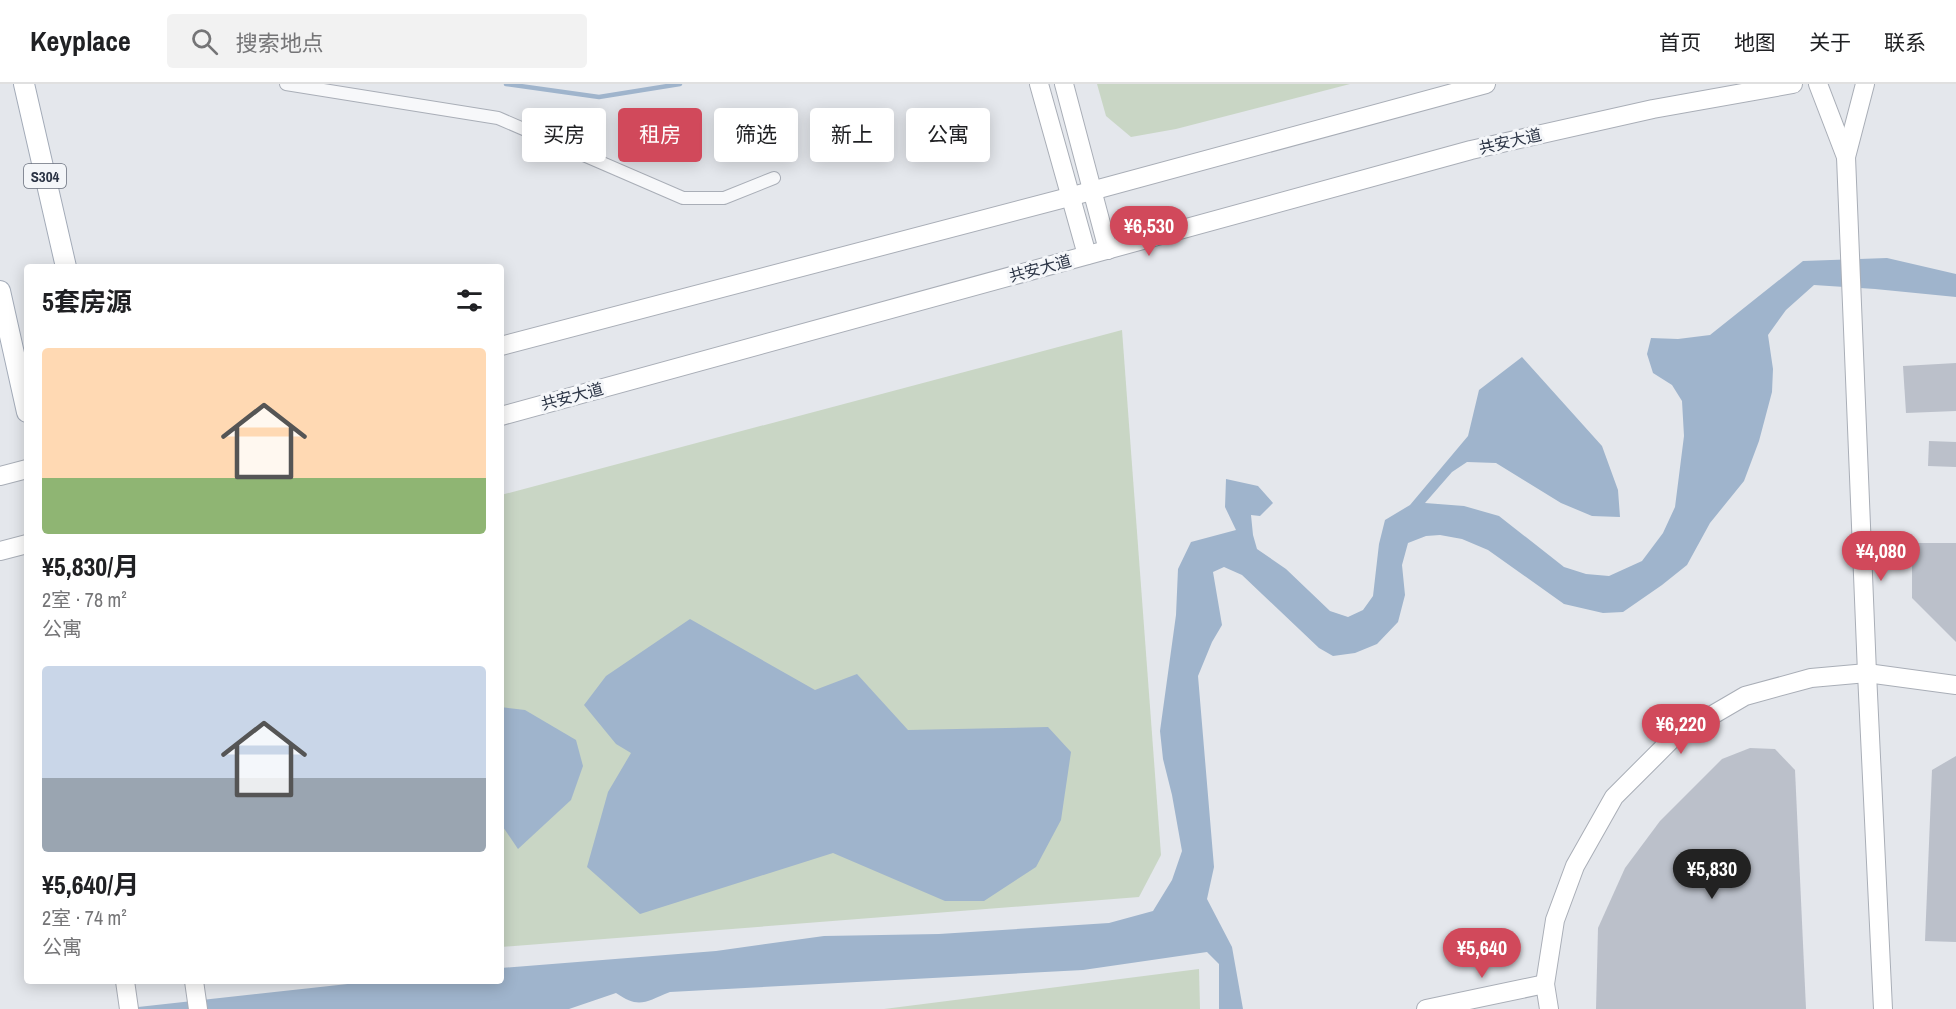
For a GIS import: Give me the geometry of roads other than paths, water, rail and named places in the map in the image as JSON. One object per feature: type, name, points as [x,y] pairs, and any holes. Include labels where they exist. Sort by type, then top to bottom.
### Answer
[{"type":"main road","name":"S304","points":[[24,84],[65,264]]},
{"type":"main road","points":[[1039,84],[1087,255]]},
{"type":"main road","points":[[1064,84],[1108,250]]},
{"type":"main road","points":[[504,345],[1070,197],[1486,84]]},
{"type":"main road","name":"共安大道","points":[[504,415],[1471,150],[1653,109],[1793,84]]},
{"type":"main road","points":[[1818,84],[1846,157]]},
{"type":"main road","points":[[1865,84],[1846,157],[1883,1009]]},
{"type":"main road","points":[[0,291],[24,399]]},
{"type":"main road","points":[[0,476],[24,470]]},
{"type":"main road","points":[[0,551],[24,545]]},
{"type":"main road","points":[[1550,1009],[1545,984],[1555,920],[1575,866],[1614,797],[1673,738],[1745,696],[1811,678],[1867,673],[1956,685]]},
{"type":"main road","points":[[125,984],[129,1009]]},
{"type":"main road","points":[[194,984],[198,1009]]},
{"type":"main road","points":[[1426,1009],[1545,984]]},
{"type":"street","points":[[286,84],[498,118],[683,198],[724,198],[774,178]]},
{"type":"water","points":[[1887,258],[1956,274],[1956,297],[1814,285],[1786,310],[1768,335],[1773,369],[1772,392],[1759,441],[1744,481],[1710,523],[1687,565],[1623,612],[1603,613],[1564,604],[1488,550],[1462,539],[1440,535],[1426,536],[1408,543],[1402,565],[1405,595],[1398,622],[1377,644],[1355,653],[1333,656],[1319,648],[1242,575],[1224,567],[1213,572],[1222,625],[1212,642],[1198,676],[1214,867],[1207,899],[1232,947],[1243,1009],[1219,1009],[1219,964],[1207,952],[1083,970],[670,992],[642,1002],[631,1001],[616,993],[569,1009],[120,1009],[348,984],[504,984],[504,968],[716,951],[824,936],[939,934],[1109,923],[1153,911],[1172,880],[1182,851],[1163,759],[1160,731],[1176,615],[1178,569],[1191,542],[1236,530],[1225,507],[1226,479],[1258,486],[1273,503],[1260,516],[1251,515],[1257,549],[1286,569],[1330,611],[1348,617],[1363,610],[1373,596],[1379,544],[1385,520],[1410,505],[1468,436],[1479,390],[1522,357],[1602,446],[1618,490],[1620,517],[1592,516],[1561,503],[1496,463],[1467,462],[1452,472],[1425,503],[1464,506],[1499,516],[1564,567],[1586,574],[1609,576],[1642,561],[1663,533],[1675,507],[1684,436],[1682,401],[1672,385],[1653,373],[1647,354],[1651,338],[1678,339],[1710,335],[1803,261]]},
{"type":"water","points":[[690,619],[815,690],[857,674],[908,730],[1048,727],[1071,752],[1061,820],[1036,867],[984,901],[945,901],[833,853],[640,914],[587,867],[608,792],[631,753],[616,744],[584,705],[606,676]]},
{"type":"water","points":[[504,707],[525,710],[576,740],[583,766],[571,800],[518,849],[504,828]]},
{"type":"waterway","points":[[506,84],[599,97],[680,84]]}]
